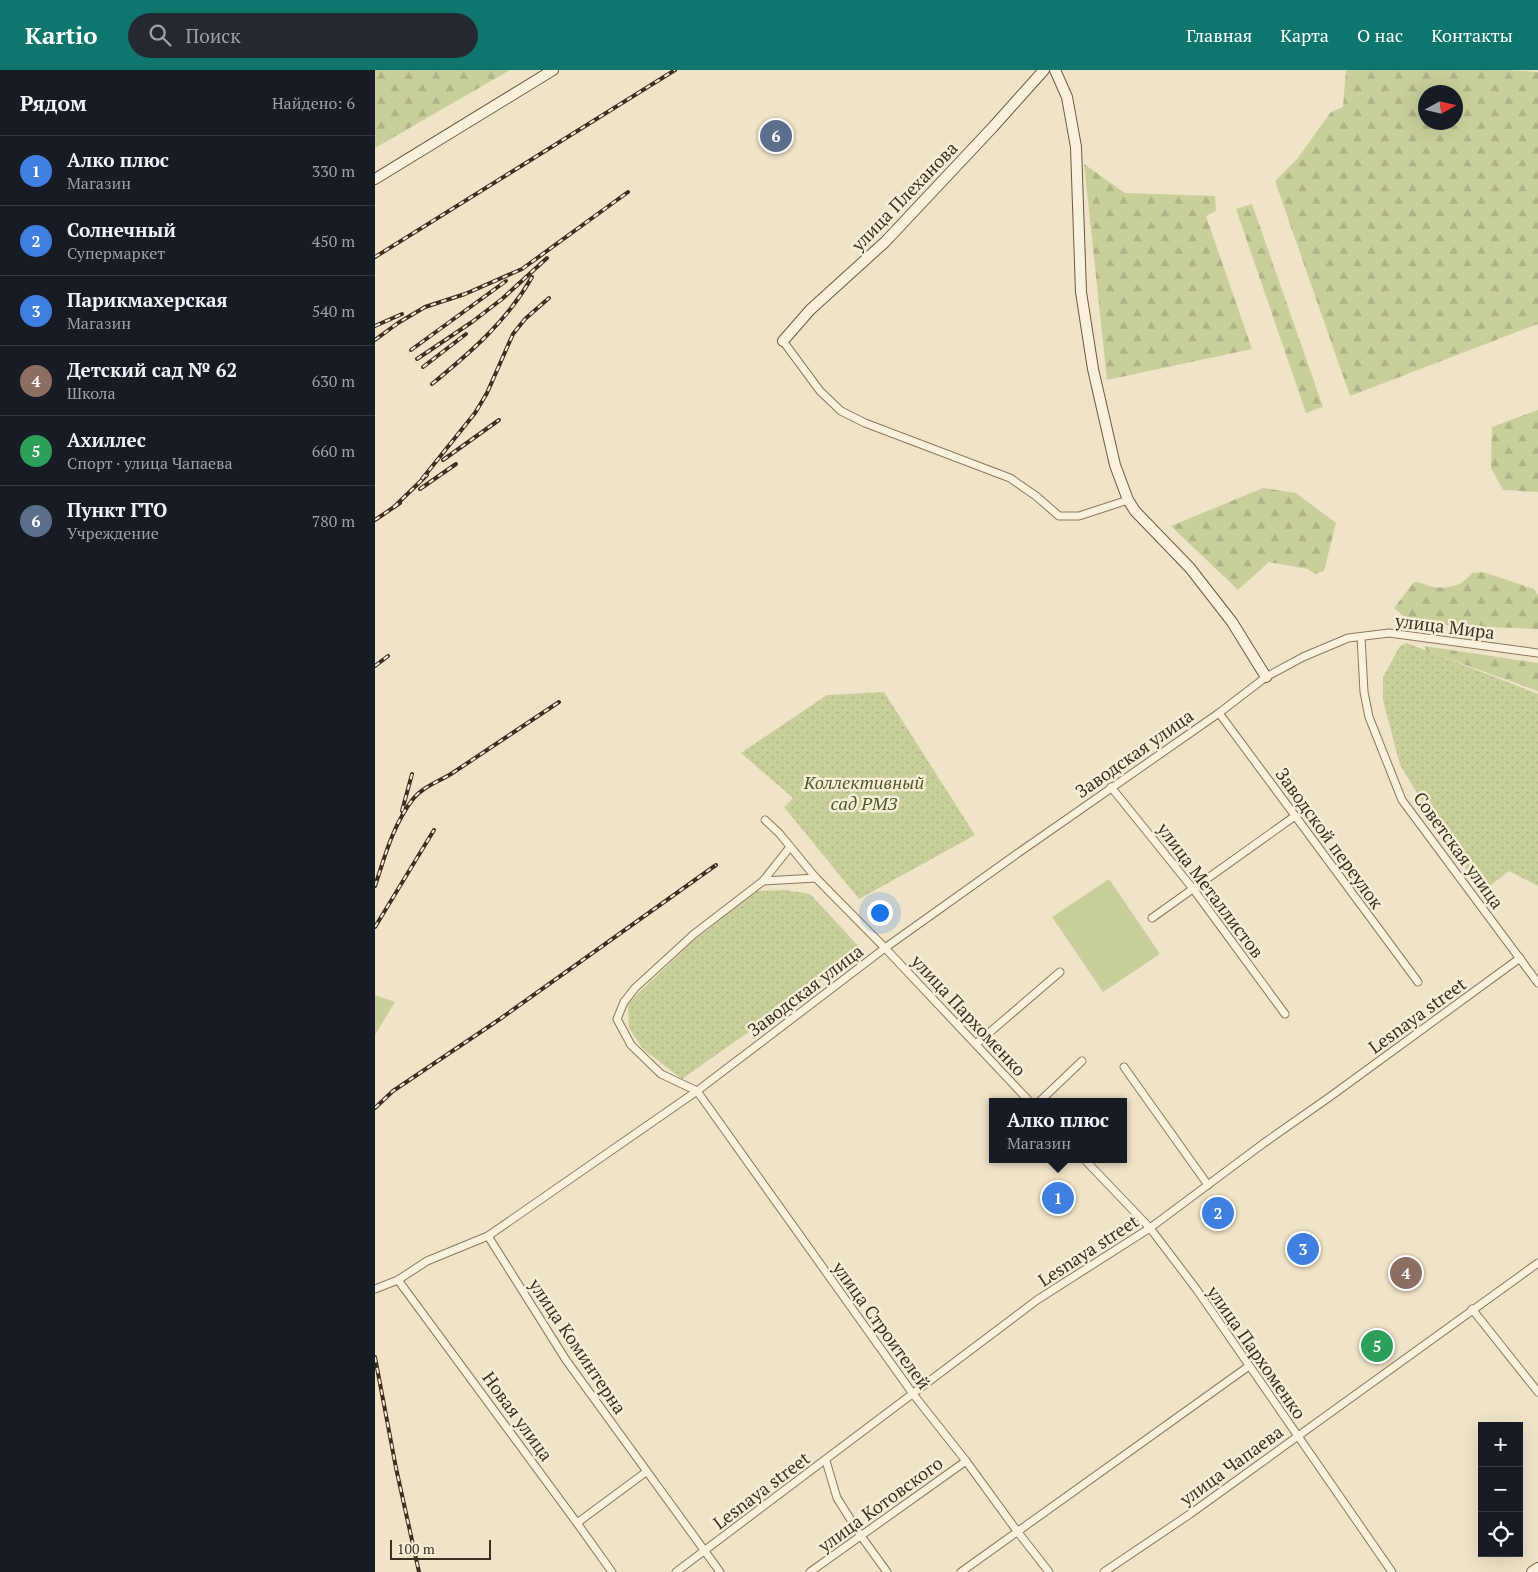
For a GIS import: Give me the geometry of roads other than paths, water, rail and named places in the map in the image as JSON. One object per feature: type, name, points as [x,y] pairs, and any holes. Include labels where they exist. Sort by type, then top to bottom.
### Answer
[{"type":"street","points":[[375,179],[553,70]]},
{"type":"street","name":"улица Плеханова","points":[[783,340],[810,310],[891,234],[993,127],[1043,70]]},
{"type":"street","points":[[1055,70],[1067,97],[1076,147],[1081,292],[1093,369],[1115,465],[1128,500],[1135,511],[1191,568],[1232,622],[1266,677]]},
{"type":"street","points":[[783,340],[820,391],[841,411],[865,423],[1010,478],[1036,496],[1059,516],[1079,516],[1128,500]]},
{"type":"street","name":"улица Мира","points":[[1266,677],[1322,648],[1348,638],[1389,633],[1538,653]]},
{"type":"street","name":"Советская улица","points":[[1361,637],[1364,692],[1369,717],[1402,800],[1538,983]]},
{"type":"street","name":"Заводская улица","points":[[375,1289],[397,1280],[427,1261],[488,1236],[697,1091],[885,948],[1111,787],[1219,713],[1266,677]]},
{"type":"street","name":"Заводской переулок","points":[[1219,713],[1418,982]]},
{"type":"street","name":"улица Металлистов","points":[[1111,787],[1194,890],[1285,1014]]},
{"type":"street","points":[[1152,918],[1194,890],[1295,816]]},
{"type":"street","name":"улица Пархоменко","points":[[765,820],[816,878],[885,948],[1026,1098]]},
{"type":"street","points":[[697,1091],[661,1074],[631,1045],[617,1019],[624,1002],[635,988],[694,934],[763,881],[790,847]]},
{"type":"street","points":[[763,881],[816,878]]},
{"type":"street","name":"Lesnaya street","points":[[676,1572],[1037,1300],[1150,1228],[1520,958]]},
{"type":"street","points":[[976,1044],[1059,972]]},
{"type":"street","points":[[1043,1098],[1082,1061]]},
{"type":"street","points":[[1125,1067],[1208,1185]]},
{"type":"street","name":"улица Строителей","points":[[697,1091],[913,1394],[1049,1572]]},
{"type":"street","name":"улица Пархоменко","points":[[1088,1163],[1150,1228],[1197,1290],[1393,1572]]},
{"type":"street","name":"улица Коминтерна","points":[[488,1236],[566,1360],[720,1572]]},
{"type":"street","name":"улица Чапаева","points":[[1104,1572],[1191,1514],[1297,1435],[1538,1262]]},
{"type":"street","name":"Новая улица","points":[[397,1280],[612,1572]]},
{"type":"street","points":[[1472,1309],[1538,1392]]},
{"type":"street","points":[[961,1572],[1249,1366]]},
{"type":"street","points":[[825,1461],[837,1498],[887,1572]]},
{"type":"street","name":"улица Котовского","points":[[810,1572],[966,1461]]},
{"type":"street","points":[[577,1522],[646,1472]]},
{"type":"street","points":[[1532,1572],[1538,1568]]},
{"type":"railway","points":[[375,257],[675,70]]},
{"type":"railway","points":[[375,340],[398,323],[425,307],[465,294],[522,269],[628,192]]},
{"type":"railway","points":[[417,359],[502,299],[547,258]]},
{"type":"railway","points":[[432,384],[461,360],[500,322],[532,277]]},
{"type":"railway","points":[[411,350],[506,281]]},
{"type":"railway","points":[[422,479],[475,413],[487,393],[513,334],[525,319],[549,298]]},
{"type":"railway","points":[[375,326],[402,314]]},
{"type":"railway","points":[[423,367],[466,334]]},
{"type":"railway","points":[[443,460],[499,420]]},
{"type":"railway","points":[[420,489],[456,464]]},
{"type":"railway","points":[[394,507],[427,475]]},
{"type":"railway","points":[[375,520],[400,503]]},
{"type":"railway","points":[[375,666],[388,656]]},
{"type":"railway","points":[[375,886],[386,852],[400,819],[417,794],[454,772],[559,702]]},
{"type":"railway","points":[[402,811],[412,774]]},
{"type":"railway","points":[[375,927],[434,830]]},
{"type":"railway","points":[[375,1108],[393,1091],[500,1019],[716,865]]},
{"type":"railway","points":[[375,1357],[396,1468],[419,1572]]},
{"type":"place","name":"Пункт ГТО","points":[[776,136]]},
{"type":"place","name":"Алко плюс","points":[[1058,1198]]},
{"type":"place","name":"Солнечный","points":[[1218,1213]]},
{"type":"place","name":"Парикмахерская","points":[[1303,1249]]},
{"type":"place","name":"Детский сад № 62","points":[[1406,1273]]},
{"type":"place","name":"Ахиллес","points":[[1377,1346]]},
{"type":"park label","name":"Коллективный сад РМЗ","points":[[864,792]]}]
